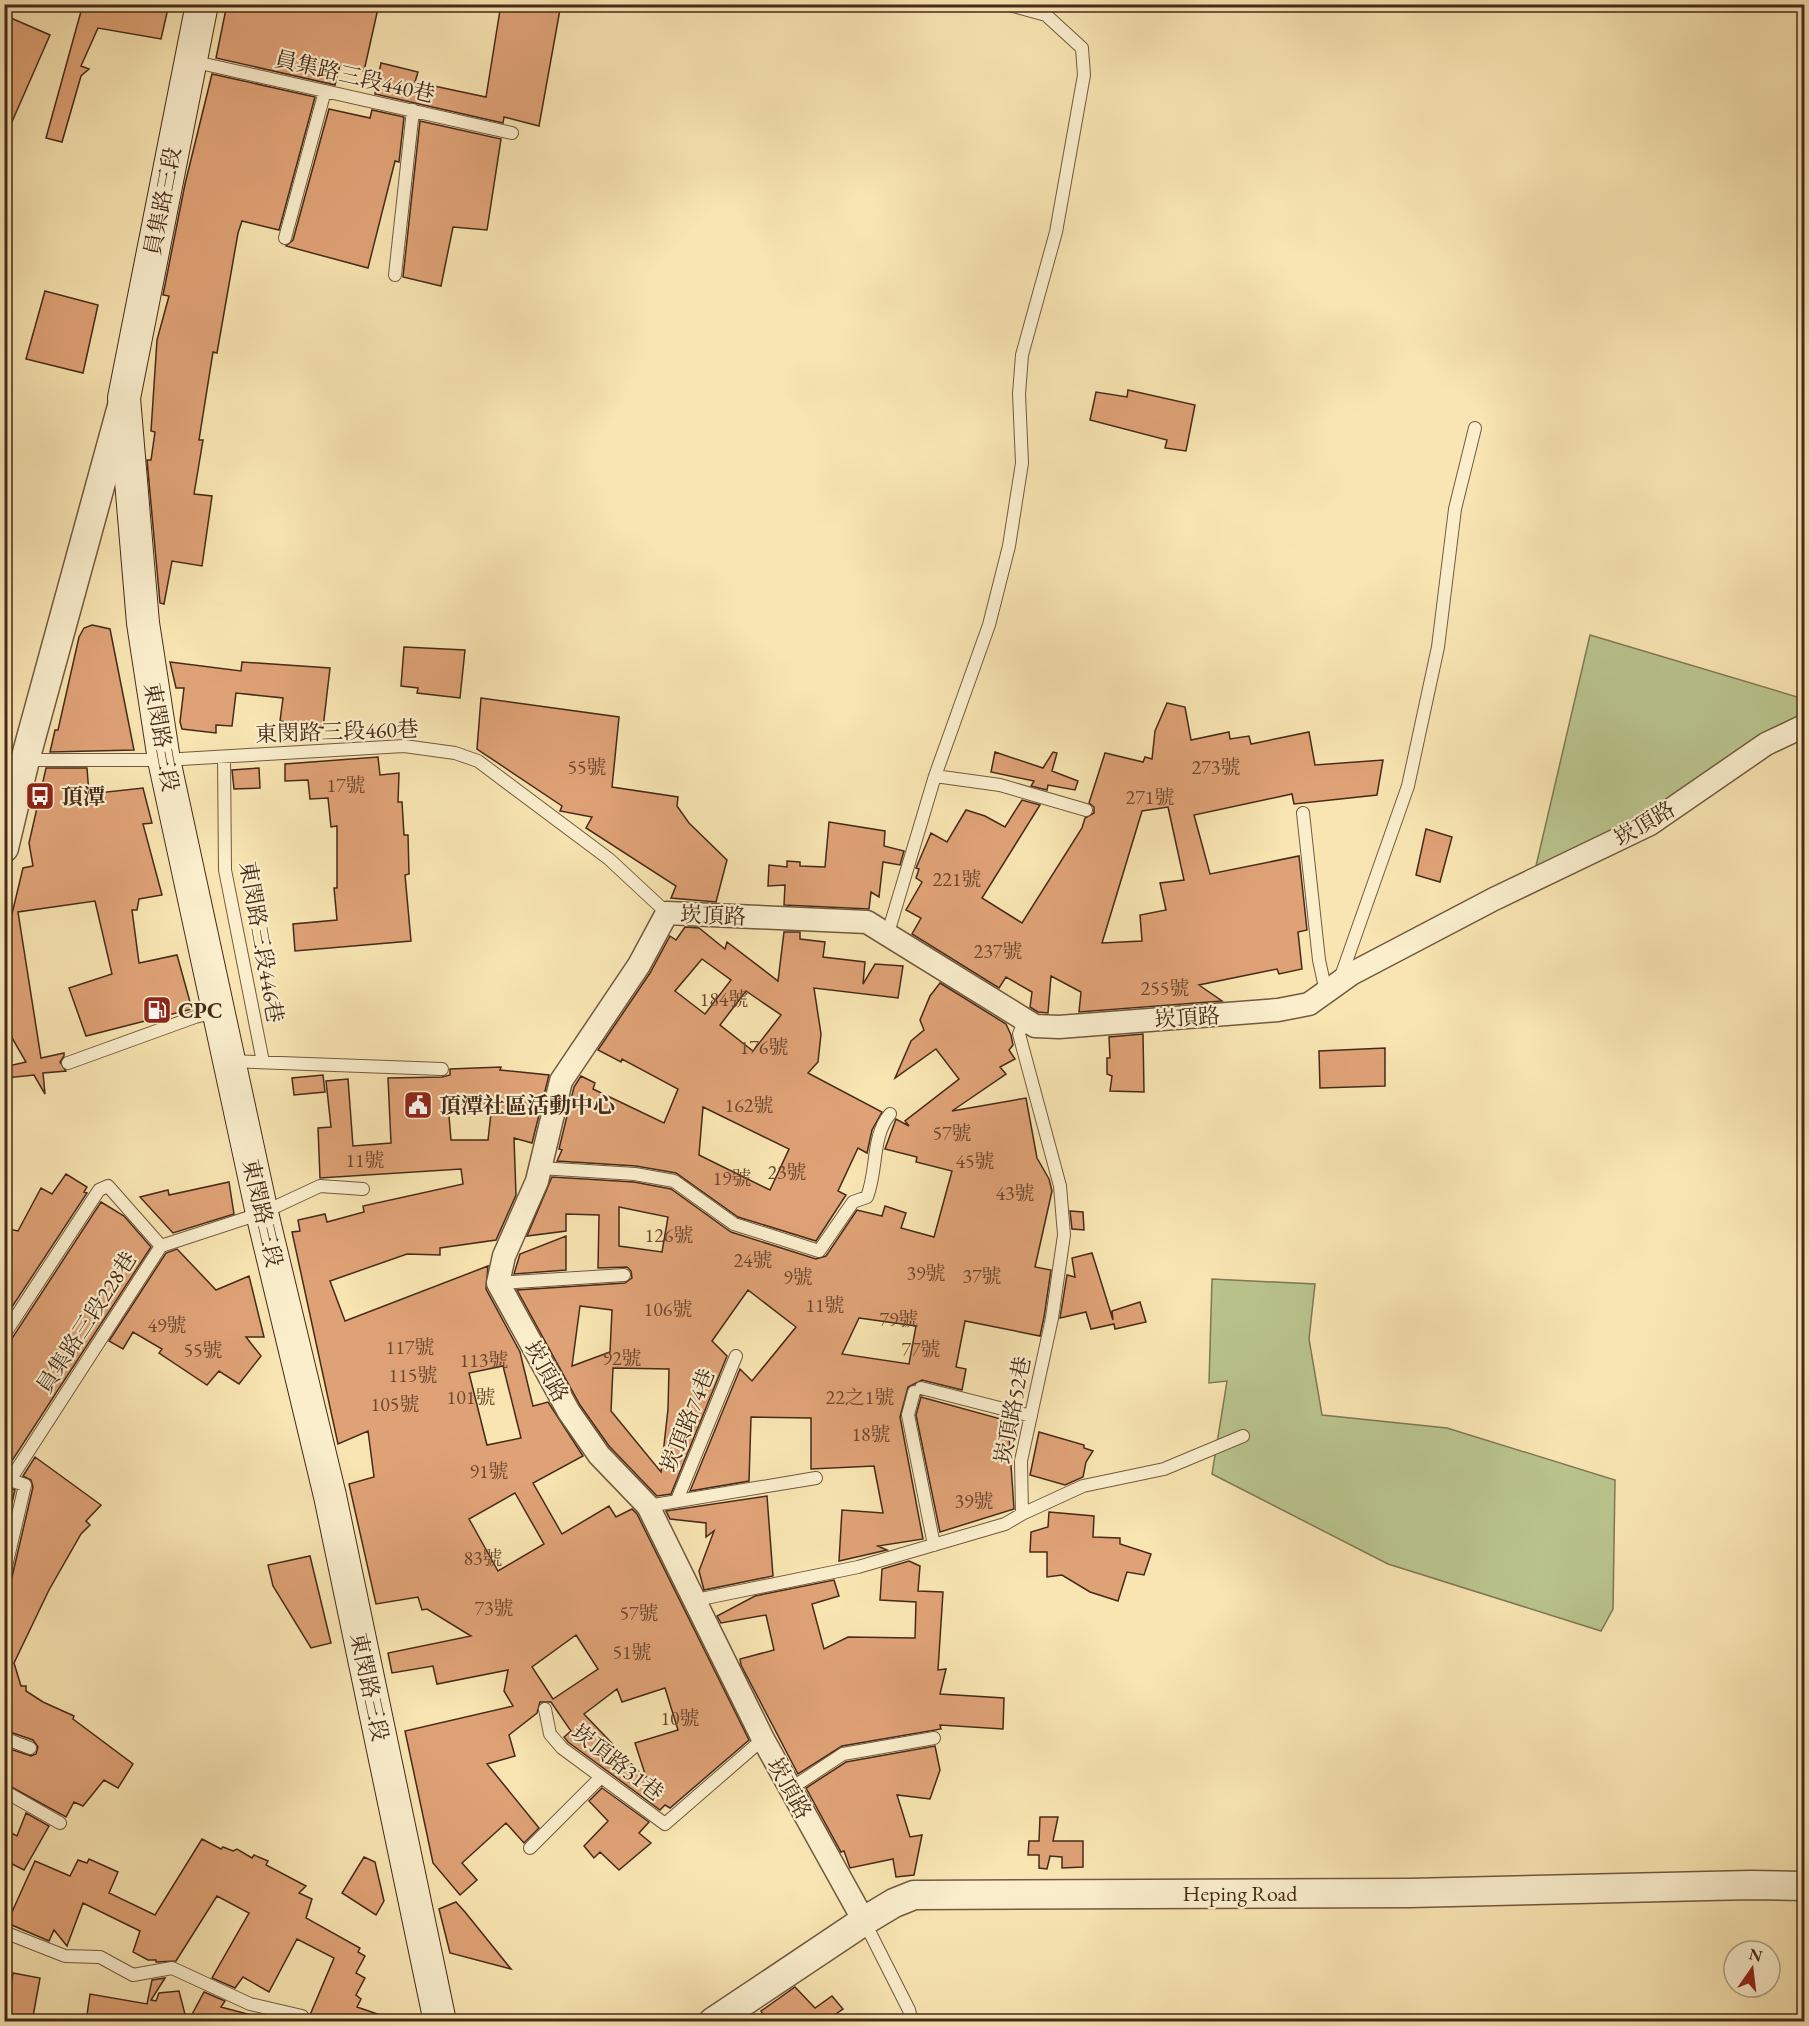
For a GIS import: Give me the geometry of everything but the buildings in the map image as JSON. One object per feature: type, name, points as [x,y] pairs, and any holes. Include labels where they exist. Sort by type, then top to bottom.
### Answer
[{"type":"main road","name":"員集路三段","points":[[124,398],[202,4]]},
{"type":"main road","name":"東閔路三段","points":[[124,398],[143,623],[164,760],[262,1213],[330,1496],[440,2022]]},
{"type":"street","points":[[4,848],[25,760],[124,398]]},
{"type":"street","name":"崁頂路","points":[[864,1921],[763,1739],[648,1506],[599,1455],[569,1412],[498,1283],[504,1256],[540,1168],[561,1081],[639,965],[667,913],[867,922],[1035,1026],[1059,1027],[1278,1010],[1309,1004],[1333,987],[1494,899],[1650,824],[1766,744],[1804,726]]},
{"type":"street","name":"Heping Road","points":[[713,2022],[864,1921],[894,1903],[914,1895],[1410,1893],[1750,1885],[1804,1886]]},
{"type":"lane","points":[[888,933],[935,776],[989,625],[1009,546],[1022,464],[1019,394],[1022,355],[1056,232],[1084,75],[1082,48],[1046,15],[1006,4]]},
{"type":"lane","name":"員集路三段440巷","points":[[190,61],[512,132]]},
{"type":"lane","points":[[285,238],[325,91]]},
{"type":"lane","points":[[395,275],[413,110]]},
{"type":"lane","points":[[1333,987],[1408,786],[1438,648],[1455,510],[1475,428]]},
{"type":"lane","name":"東閔路三段460巷","points":[[25,760],[164,760],[404,746],[455,753],[478,761],[609,859],[667,913]]},
{"type":"lane","name":"東閔路三段446巷","points":[[224,757],[225,870],[263,1062]]},
{"type":"lane","points":[[935,776],[1000,785],[1086,810]]},
{"type":"lane","points":[[1303,813],[1318,960],[1333,987]]},
{"type":"lane","points":[[68,1063],[195,1017],[218,1012]]},
{"type":"lane","name":"崁頂路52巷","points":[[1022,1514],[1021,1461],[1052,1318],[1064,1235],[1060,1186],[1019,1034],[1024,1020]]},
{"type":"lane","points":[[229,1061],[442,1069]]},
{"type":"lane","points":[[540,1168],[635,1174],[674,1181],[734,1224],[819,1251],[853,1202],[867,1197],[874,1179],[881,1125],[890,1113]]},
{"type":"lane","points":[[4,1335],[99,1190],[108,1186],[161,1246]]},
{"type":"lane","name":"員集路三段228巷","points":[[4,1575],[26,1485],[7,1479],[161,1246],[262,1213],[320,1186],[363,1189]]},
{"type":"lane","points":[[498,1283],[624,1275]]},
{"type":"lane","name":"崁頂路74巷","points":[[676,1500],[736,1356]]},
{"type":"lane","points":[[934,1545],[908,1415],[917,1390],[1030,1416]]},
{"type":"lane","points":[[696,1600],[858,1567],[1005,1524],[1083,1486],[1164,1469],[1243,1436]]},
{"type":"lane","name":"崁頂路74巷","points":[[648,1506],[816,1478]]},
{"type":"lane","name":"崁頂路31巷","points":[[545,1709],[550,1734],[562,1748],[665,1824],[763,1739]]},
{"type":"lane","points":[[4,1738],[30,1748]]},
{"type":"lane","points":[[790,1789],[843,1754],[934,1738]]},
{"type":"lane","points":[[530,1848],[601,1777]]},
{"type":"lane","points":[[4,1791],[60,1823]]},
{"type":"lane","points":[[864,1921],[909,2010],[912,2022]]},
{"type":"lane","points":[[4,1932],[65,1956],[100,1957],[134,1975],[172,1968],[250,2004],[302,2016]]},
{"type":"green space","points":[[1590,635],[1804,699],[1804,715],[1665,807],[1536,866]]},
{"type":"green space","points":[[1212,1279],[1315,1284],[1309,1339],[1322,1415],[1447,1428],[1615,1480],[1613,1609],[1601,1631],[1388,1564],[1212,1474],[1227,1381],[1209,1383]]},
{"type":"place","name":"頂潭","points":[[40,796]]},
{"type":"place","name":"CPC","points":[[157,1010]]},
{"type":"place","name":"頂潭社區活動中心","points":[[418,1105]]}]
